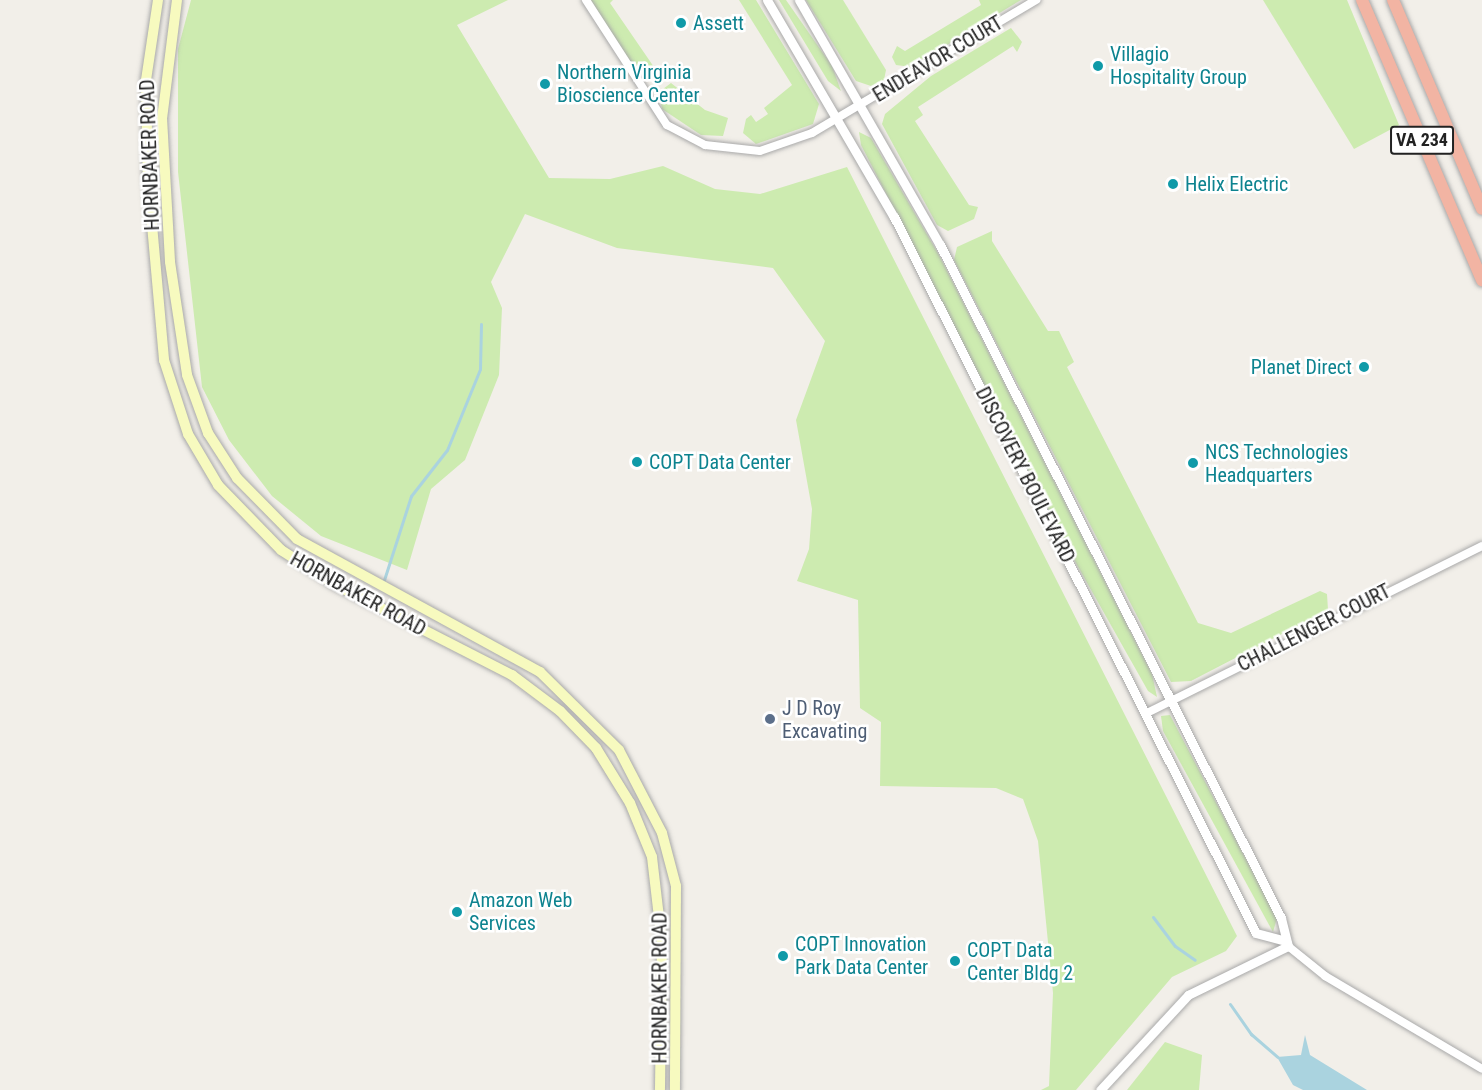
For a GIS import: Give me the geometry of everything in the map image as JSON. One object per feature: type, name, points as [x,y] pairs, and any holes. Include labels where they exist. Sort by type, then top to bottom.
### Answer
[{"type":"highway","name":"VA 234","points":[[1362,0],[1482,280]]},
{"type":"highway","name":"VA 234","points":[[1393,0],[1482,209]]},
{"type":"main road","name":"HORNBAKER ROAD","points":[[158,0],[146,80],[148,180],[164,360],[188,434],[218,485],[280,550],[454,646],[512,675],[560,711],[596,748],[630,803],[651,856],[660,905],[660,1090]]},
{"type":"main road","name":"HORNBAKER ROAD","points":[[177,0],[162,118],[170,251],[183,356],[208,433],[237,478],[297,539],[464,629],[562,689],[610,738],[643,789],[676,886],[675,1090]]},
{"type":"main road","points":[[454,646],[464,629]]},
{"type":"street","name":"ENDEAVOR COURT","points":[[586,0],[654,111],[683,136],[730,150],[760,151],[839,118],[1036,0]]},
{"type":"street","name":"DISCOVERY BOULEVARD","points":[[766,0],[839,118],[1147,712],[1256,933],[1286,943],[1325,976],[1482,1069]]},
{"type":"street","name":"DISCOVERY BOULEVARD","points":[[799,0],[864,103],[1172,700],[1281,918],[1286,943]]},
{"type":"street","name":"CHALLENGER COURT","points":[[1147,712],[1482,546]]},
{"type":"street","points":[[1100,1090],[1188,995],[1286,943]]},
{"type":"green space","points":[[191,0],[508,0],[457,25],[549,178],[610,179],[663,166],[715,189],[760,194],[847,167],[1237,936],[1226,951],[1172,977],[1076,1090],[1041,1090],[1049,1086],[1053,993],[1038,841],[1023,799],[996,788],[880,786],[881,722],[860,708],[858,600],[797,581],[809,549],[812,509],[796,420],[825,341],[773,268],[617,248],[525,214],[491,282],[502,308],[499,375],[465,460],[431,489],[407,570],[321,536],[272,496],[229,440],[202,387],[178,172],[178,49]]},
{"type":"green space","points":[[591,0],[613,0],[610,3],[656,70],[647,74],[634,70]]},
{"type":"green space","points":[[739,0],[756,0],[819,104],[813,124],[756,144],[743,133],[746,119],[751,115],[756,122],[768,114],[764,108],[792,85]]},
{"type":"green space","points":[[779,0],[786,0],[832,66],[841,91],[828,81]]},
{"type":"green space","points":[[806,0],[843,0],[886,70],[884,80],[871,86],[856,81]]},
{"type":"green space","points":[[979,0],[1021,0],[911,67],[896,65],[892,57],[897,46],[905,51],[981,5]]},
{"type":"green space","points":[[1263,0],[1347,0],[1399,125],[1354,149]]},
{"type":"green space","points":[[1011,28],[1022,42],[1017,52],[1013,46],[918,107],[923,115],[915,121],[969,205],[978,207],[974,219],[948,231],[937,225],[882,124],[885,114],[931,76]]},
{"type":"green space","points":[[671,83],[705,110],[728,118],[723,136],[701,135],[662,109],[659,92]]},
{"type":"green space","points":[[859,132],[871,138],[939,255],[1152,674],[1157,697],[1148,691],[1077,565],[861,145]]},
{"type":"green space","points":[[992,231],[992,241],[1048,331],[1059,331],[1074,362],[1067,367],[1198,623],[1231,633],[1320,591],[1327,594],[1328,610],[1191,681],[1171,682],[954,260],[957,247]]},
{"type":"green space","points":[[1170,715],[1277,918],[1273,932],[1163,731],[1161,716]]},
{"type":"green space","points":[[1165,1042],[1202,1055],[1199,1090],[1127,1090]]},
{"type":"water","points":[[1305,1035],[1310,1055],[1367,1090],[1303,1090],[1293,1085],[1277,1057],[1301,1055]]},
{"type":"waterway","points":[[384,580],[411,496],[447,450],[480,369],[481,324]]},
{"type":"waterway","points":[[1153,917],[1175,946],[1195,960]]},
{"type":"waterway","points":[[1230,1004],[1251,1034],[1277,1057]]},
{"type":"place","name":"Assett","points":[[681,23]]},
{"type":"place","name":"Villagio Hospitality Group","points":[[1098,66]]},
{"type":"place","name":"Northern Virginia Bioscience Center","points":[[545,84]]},
{"type":"place","name":"Helix Electric","points":[[1173,184]]},
{"type":"place","name":"Planet Direct","points":[[1364,367]]},
{"type":"place","name":"COPT Data Center","points":[[637,462]]},
{"type":"place","name":"NCS Technologies Headquarters","points":[[1193,463]]},
{"type":"place","name":"J D Roy Excavating","points":[[770,719]]},
{"type":"place","name":"Amazon Web Services","points":[[457,912]]},
{"type":"place","name":"COPT Innovation Park Data Center","points":[[783,956]]},
{"type":"place","name":"COPT Data Center Bldg 2","points":[[955,961]]}]
